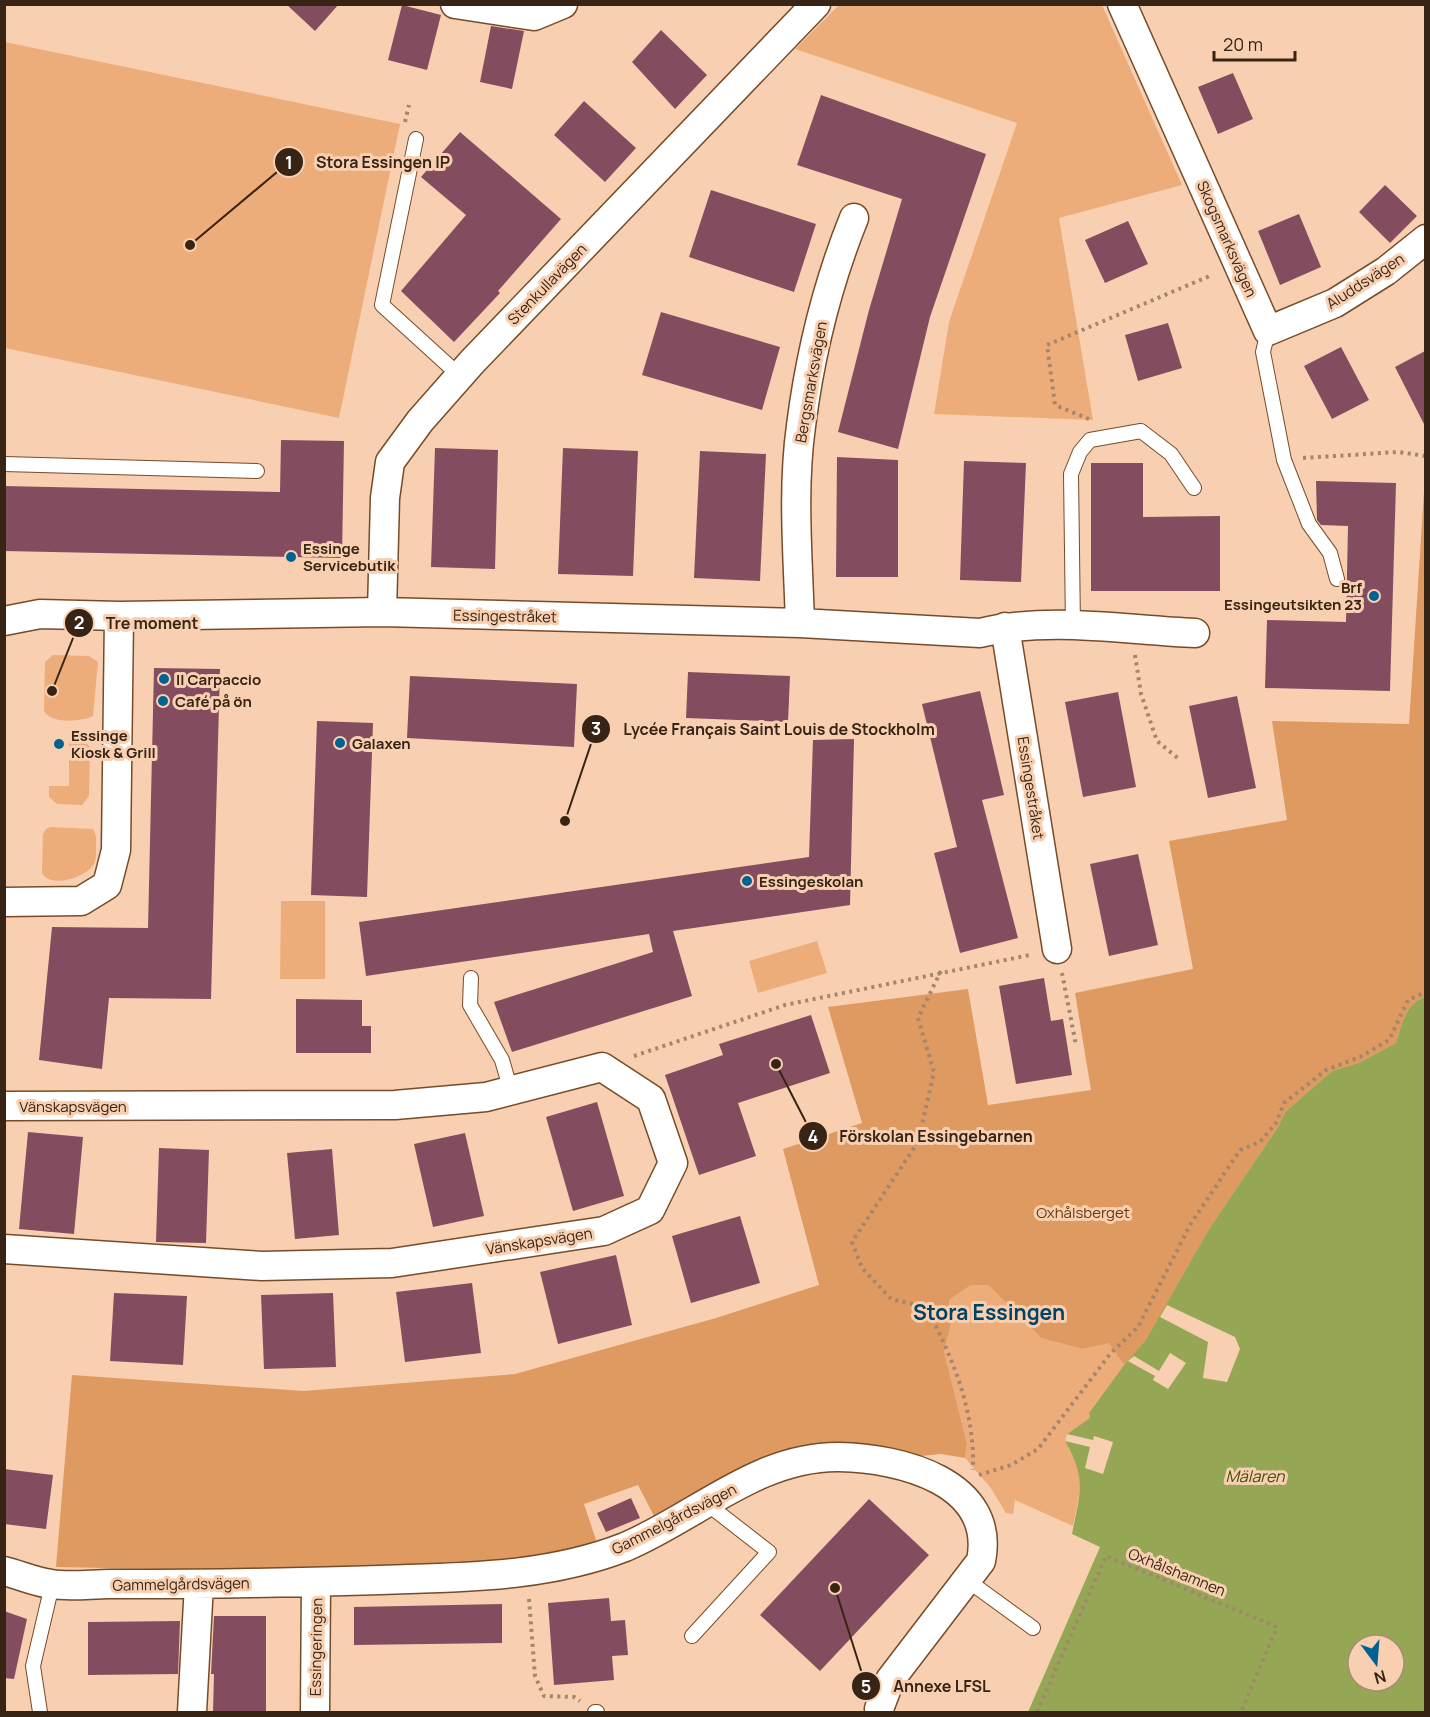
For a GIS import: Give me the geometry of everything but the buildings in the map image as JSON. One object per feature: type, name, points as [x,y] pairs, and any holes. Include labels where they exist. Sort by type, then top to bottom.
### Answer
[{"type":"street","points":[[454,4],[534,16],[563,4]]},
{"type":"street","name":"Stenkullavägen","points":[[382,612],[385,498],[390,462],[420,421],[460,376],[816,4]]},
{"type":"street","name":"Skogsmarksvägen","points":[[1122,4],[1268,331]]},
{"type":"street","name":"Bergsmarksvägen","points":[[800,623],[797,503],[800,428],[812,359],[832,273],[854,218]]},
{"type":"street","name":"Aluddsvägen","points":[[1268,331],[1335,303],[1386,271],[1425,238]]},
{"type":"street","name":"Essingestråket","points":[[4,621],[40,614],[119,616],[382,612],[800,623],[980,633],[1005,627],[1073,627],[1195,633]]},
{"type":"street","points":[[4,902],[81,901],[107,885],[116,850],[119,616]]},
{"type":"street","name":"Essingestråket","points":[[1005,627],[1057,949]]},
{"type":"street","name":"Vänskapsvägen","points":[[4,1106],[395,1105],[486,1097],[602,1067],[651,1099],[674,1162],[650,1210],[604,1231],[392,1263],[262,1266],[4,1249]]},
{"type":"street","name":"Gammelgårdsvägen","points":[[4,1571],[52,1585],[316,1582],[476,1577],[528,1572],[575,1563],[626,1546],[788,1462],[838,1457],[867,1459],[927,1474],[956,1489],[979,1518],[984,1545],[981,1561],[890,1680],[874,1711]]},
{"type":"street","name":"Essingeringen","points":[[315,1713],[316,1582]]},
{"type":"street","points":[[192,1713],[199,1584]]},
{"type":"lane","points":[[416,139],[382,305],[460,376]]},
{"type":"lane","points":[[1268,331],[1263,352],[1284,460],[1309,524],[1330,553],[1337,579]]},
{"type":"lane","points":[[1073,627],[1071,474],[1080,452],[1090,440],[1141,431],[1171,454],[1194,488]]},
{"type":"lane","points":[[4,464],[257,471]]},
{"type":"lane","points":[[471,978],[470,1005],[502,1060],[511,1090]]},
{"type":"lane","points":[[692,1636],[769,1552],[706,1503]]},
{"type":"lane","points":[[967,1580],[1033,1628]]},
{"type":"lane","points":[[40,1713],[33,1666],[52,1585]]},
{"type":"path","points":[[405,125],[409,105]]},
{"type":"path","points":[[1090,440],[1093,420],[1055,405],[1047,345],[1238,264]]},
{"type":"path","points":[[1284,460],[1398,452],[1425,456]]},
{"type":"path","points":[[1131,630],[1141,694],[1157,741],[1180,760]]},
{"type":"path","points":[[602,1067],[785,1005],[1057,949],[1076,1045]]},
{"type":"path","points":[[941,972],[918,1018],[934,1072],[918,1142],[852,1242],[862,1268],[891,1299],[926,1307],[942,1337],[964,1393],[974,1450],[973,1475],[984,1476],[1038,1449],[1110,1354],[1138,1327],[1190,1225],[1240,1150],[1260,1142],[1276,1123],[1284,1103],[1326,1070],[1360,1057],[1389,1040],[1408,1000],[1425,992]]},
{"type":"path","name":"Oxhålshamnen","points":[[1036,1713],[1106,1556],[1277,1626],[1242,1713]]},
{"type":"path","points":[[528,1572],[535,1676],[544,1696],[574,1697],[596,1712]]},
{"type":"shaded area","points":[[839,5],[1102,5],[1182,185],[1059,218],[1093,420],[934,414],[949,322],[1017,123],[795,49]]},
{"type":"shaded area","points":[[5,42],[400,124],[339,418],[5,348]]},
{"type":"shaded area","points":[[53,655],[89,656],[98,662],[93,716],[67,721],[53,718],[44,711],[45,662]]},
{"type":"shaded area","points":[[69,742],[85,742],[90,747],[89,796],[82,805],[57,804],[49,797],[49,786],[69,786]]},
{"type":"shaded area","points":[[51,827],[93,829],[96,838],[96,855],[91,868],[77,877],[60,881],[46,878],[42,873],[43,834]]},
{"type":"shaded area","points":[[281,901],[325,901],[325,979],[280,979]]},
{"type":"shaded area","points":[[817,941],[827,973],[758,993],[749,961]]},
{"type":"shaded area","points":[[971,1285],[988,1285],[1041,1338],[1082,1349],[1109,1342],[1124,1365],[1089,1413],[1091,1418],[1067,1434],[1065,1441],[1072,1453],[1080,1482],[1073,1526],[1015,1500],[1013,1514],[1006,1513],[990,1487],[965,1458],[967,1444],[944,1351],[952,1321],[949,1300]]},
{"type":"green space","name":"Oxhålsberget","points":[[1425,476],[1425,997],[1409,1009],[1402,1022],[1396,1043],[1358,1063],[1332,1071],[1285,1112],[1278,1127],[1209,1229],[1147,1340],[1124,1365],[1109,1343],[1082,1349],[1041,1338],[988,1285],[971,1285],[949,1300],[952,1321],[944,1351],[967,1444],[965,1458],[941,1454],[903,1458],[868,1449],[655,1518],[638,1485],[584,1504],[597,1543],[529,1558],[312,1572],[56,1567],[72,1375],[304,1391],[515,1374],[716,1318],[819,1285],[783,1149],[862,1123],[828,1007],[968,989],[988,1105],[1091,1090],[1075,993],[1193,969],[1169,841],[1287,820],[1272,721],[1409,724]]},
{"type":"water","name":"Mälaren","points":[[1425,997],[1425,1712],[1028,1712],[1100,1547],[1072,1534],[1080,1486],[1072,1454],[1065,1441],[1067,1434],[1090,1418],[1089,1413],[1124,1365],[1146,1340],[1209,1229],[1278,1127],[1285,1112],[1332,1071],[1358,1063],[1396,1043],[1405,1016],[1413,1004]]},
{"type":"pier","points":[[1167,1305],[1235,1337],[1240,1349],[1227,1382],[1203,1378],[1208,1342],[1160,1317]]},
{"type":"pier","points":[[1170,1353],[1186,1363],[1168,1389],[1153,1380],[1155,1376],[1128,1361],[1134,1356],[1159,1371]]},
{"type":"pier","points":[[1067,1434],[1093,1440],[1094,1436],[1113,1442],[1103,1474],[1085,1468],[1090,1447],[1065,1441]]},
{"type":"place","name":"Stora Essingen IP","points":[[190,245]]},
{"type":"place","name":"Essinge Servicebutik","points":[[291,557]]},
{"type":"place","name":"Brf Essingeutsikten 23","points":[[1374,596]]},
{"type":"place","name":"Il Carpaccio","points":[[164,679]]},
{"type":"place","name":"Tre moment","points":[[52,691]]},
{"type":"place","name":"Café på ön","points":[[163,701]]},
{"type":"place","name":"Galaxen","points":[[340,743]]},
{"type":"place","name":"Essinge Kiosk & Grill","points":[[59,744]]},
{"type":"place","name":"Lycée Français Saint Louis de Stockholm","points":[[565,821]]},
{"type":"place","name":"Essingeskolan","points":[[747,881]]},
{"type":"place","name":"Förskolan Essingebarnen","points":[[776,1064]]},
{"type":"place","name":"Annexe LFSL","points":[[835,1588]]},
{"type":"district","name":"Stora Essingen","points":[[989,1312]]}]
